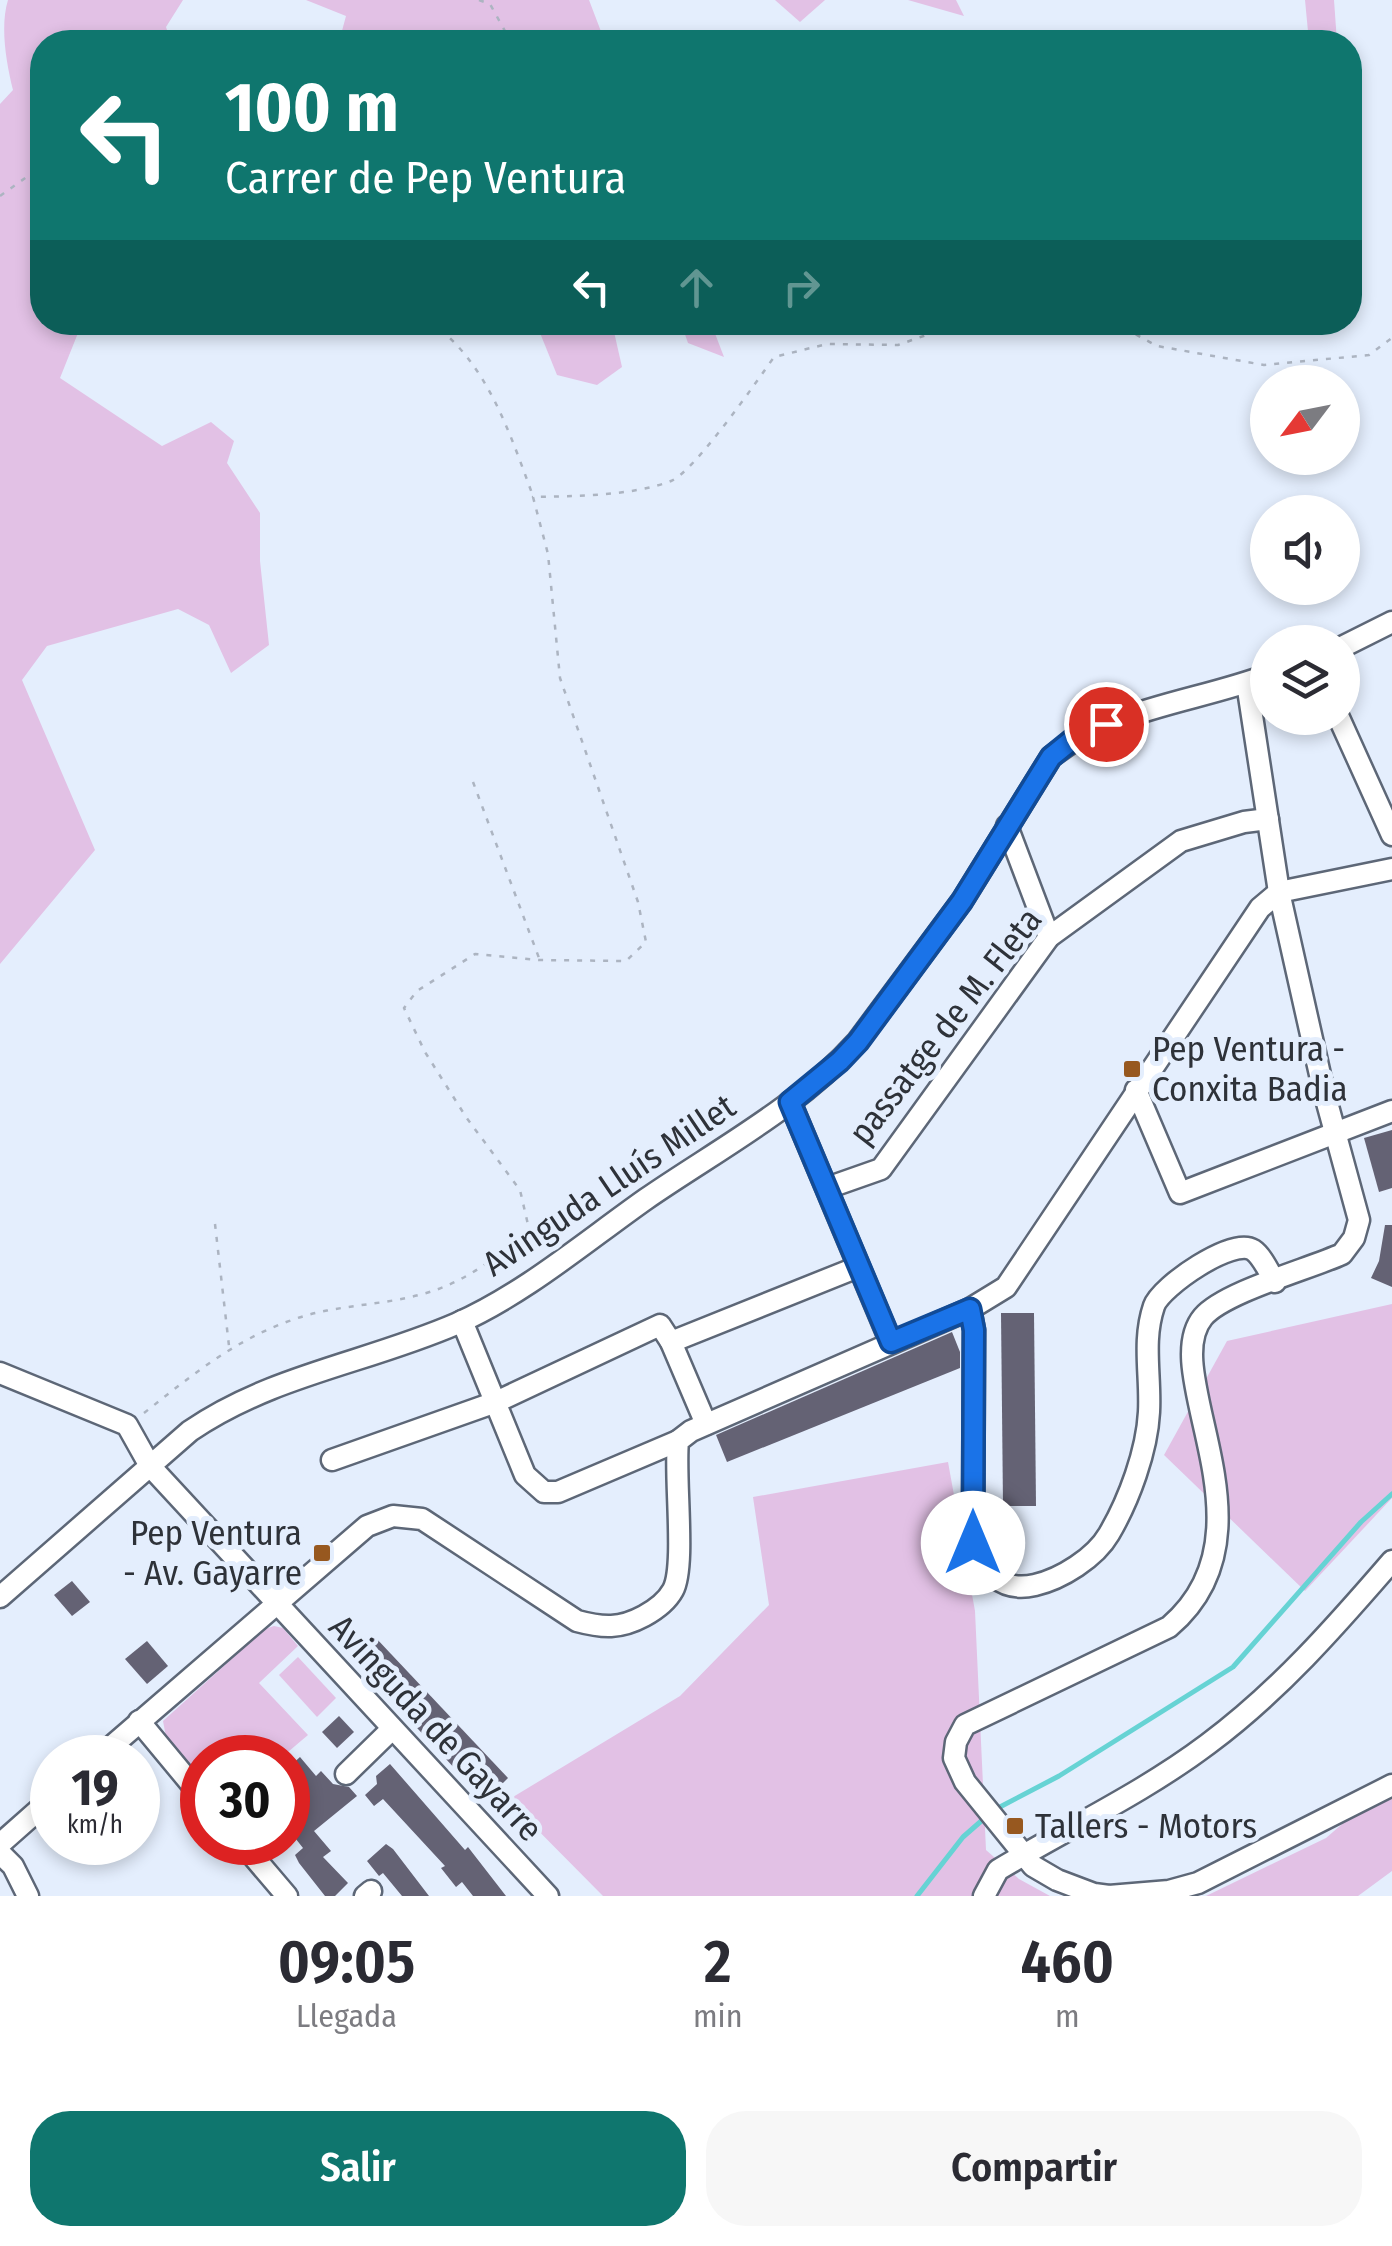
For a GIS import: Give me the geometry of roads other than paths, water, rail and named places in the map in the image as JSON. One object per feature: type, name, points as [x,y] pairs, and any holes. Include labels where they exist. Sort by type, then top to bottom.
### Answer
[{"type":"street","points":[[1360,638],[1392,622]]},
{"type":"street","name":"Avinguda Lluís Millet","points":[[0,1597],[190,1431],[222,1410],[256,1392],[462,1321],[518,1288],[790,1102],[858,1042],[962,901],[1051,757],[1072,740],[1106,724],[1250,682]]},
{"type":"street","points":[[1247,683],[1278,892],[1359,1220],[1354,1238],[1342,1254],[1218,1304],[1201,1319],[1191,1342],[1218,1488],[1206,1586],[1191,1609],[1170,1627],[965,1725],[956,1742],[954,1758],[965,1782],[1033,1866],[1094,1894],[1184,1888],[1392,1785]]},
{"type":"street","points":[[1347,735],[1392,834]]},
{"type":"street","name":"passatge de M. Fleta","points":[[827,1188],[881,1168],[1049,936],[1181,841],[1268,819]]},
{"type":"street","points":[[1007,826],[1049,936]]},
{"type":"street","points":[[462,1321],[525,1475],[544,1492],[558,1492],[678,1442],[706,1424],[970,1309],[1006,1287],[1260,908],[1278,892],[1392,869]]},
{"type":"street","points":[[1136,1090],[1180,1193],[1392,1111]]},
{"type":"street","points":[[790,1102],[891,1342]]},
{"type":"street","points":[[970,1309],[974,1330],[973,1543],[986,1570],[1006,1586],[1033,1586],[1062,1574],[1090,1555],[1108,1536],[1125,1498],[1141,1456],[1149,1413],[1148,1327],[1156,1300],[1228,1248],[1256,1251],[1274,1282]]},
{"type":"street","points":[[671,1342],[858,1267]]},
{"type":"street","points":[[332,1460],[496,1402],[660,1326],[671,1342],[706,1424]]},
{"type":"street","points":[[0,1372],[128,1425],[150,1466],[277,1604]]},
{"type":"street","points":[[123,1735],[368,1526],[393,1516],[422,1519],[577,1621],[605,1629],[630,1623],[656,1610],[674,1590],[680,1567],[675,1470],[678,1442]]},
{"type":"street","points":[[984,1896],[998,1870],[1165,1774],[1242,1718],[1290,1674],[1392,1561]]},
{"type":"street","name":"Avinguda de Gayarre","points":[[277,1604],[539,1893]]},
{"type":"street","points":[[139,1721],[180,1770]]},
{"type":"street","points":[[346,1774],[392,1729]]},
{"type":"street","points":[[0,1844],[30,1817]]},
{"type":"street","points":[[0,1853],[13,1866],[28,1896]]},
{"type":"street","points":[[261,1865],[287,1896]]},
{"type":"waterway","points":[[996,1809],[1059,1776],[1233,1667],[1361,1522],[1392,1494]]},
{"type":"waterway","points":[[917,1896],[963,1837],[987,1816]]},
{"type":"place","name":"Pep Ventura - Conxita Badia","points":[[1132,1069]]},
{"type":"place","name":"Pep Ventura - Av. Gayarre","points":[[322,1553]]},
{"type":"place","name":"Tallers - Motors","points":[[1015,1826]]}]
